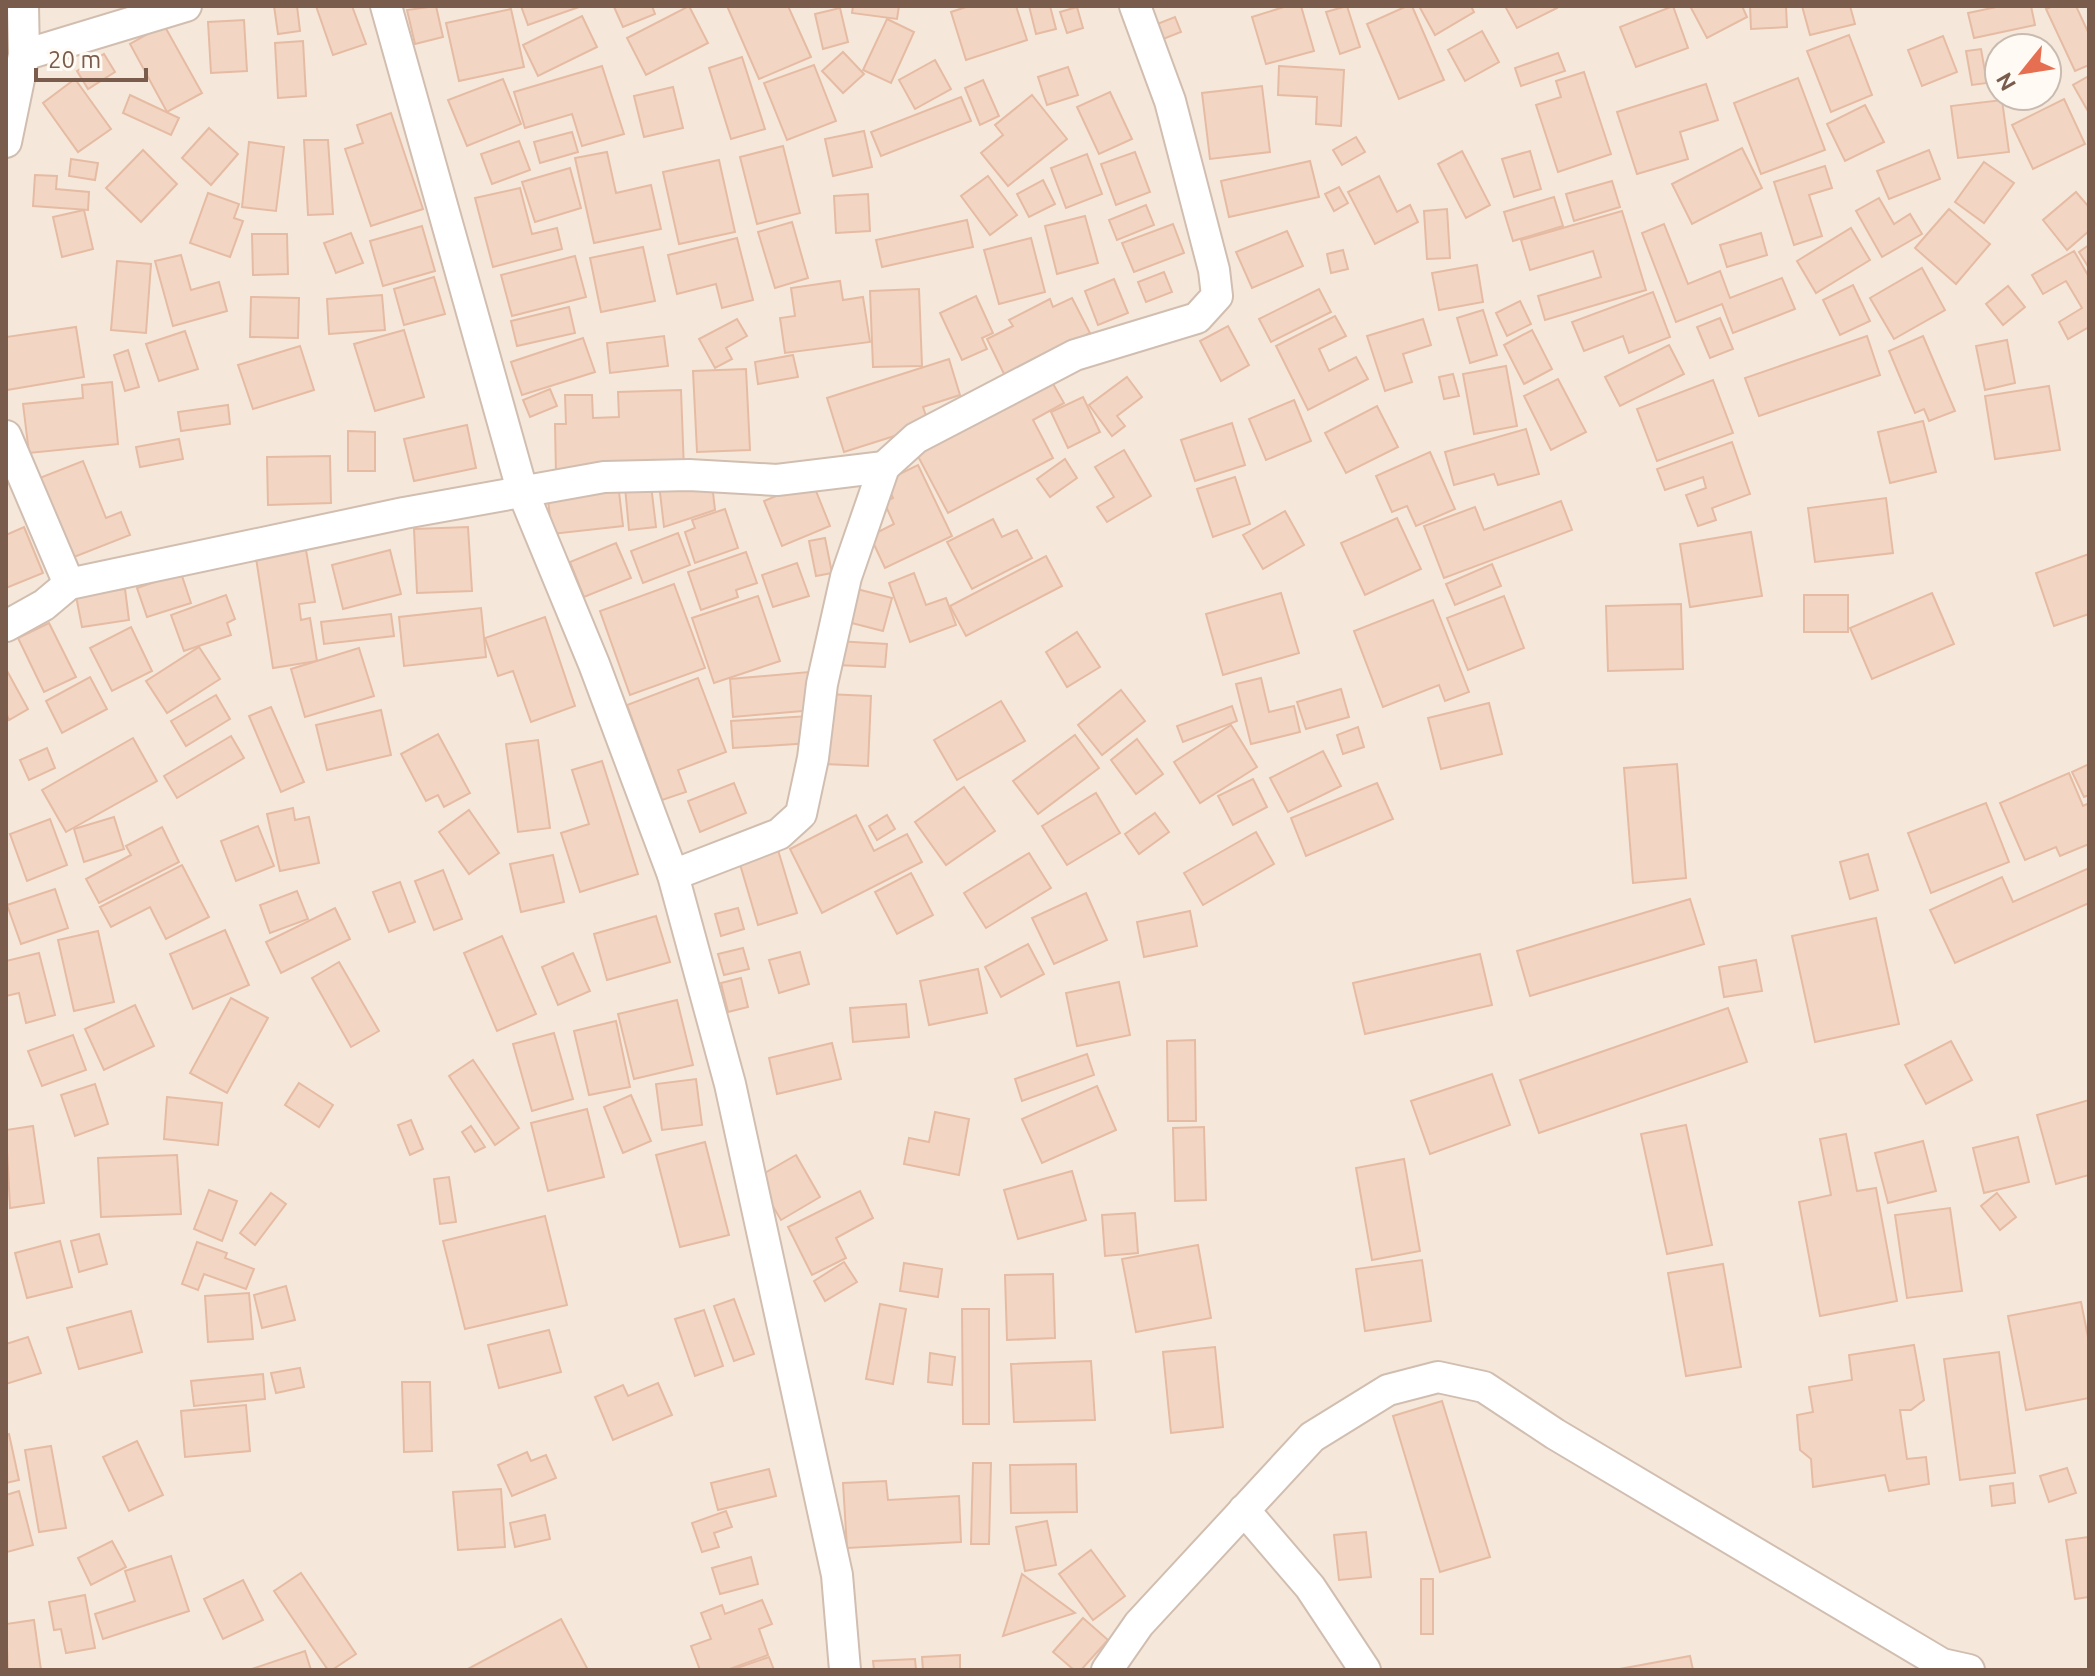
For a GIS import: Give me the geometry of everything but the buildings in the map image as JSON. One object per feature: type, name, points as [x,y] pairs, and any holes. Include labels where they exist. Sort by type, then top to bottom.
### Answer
[{"type":"street","points":[[6,142],[24,55],[23,6]]},
{"type":"street","points":[[24,55],[186,6]]},
{"type":"street","points":[[386,6],[522,490],[594,664],[673,875],[730,1084],[837,1575],[845,1670]]},
{"type":"street","points":[[673,875],[779,834],[801,814],[813,758],[822,684],[846,577],[884,467],[916,438],[1075,355],[1197,318],[1217,296],[1214,270],[1170,101],[1135,6]]},
{"type":"street","points":[[6,436],[69,584]]},
{"type":"street","points":[[6,626],[44,605],[69,584],[522,490],[604,477],[689,475],[777,480],[884,467]]},
{"type":"street","points":[[1107,1670],[1139,1624],[1312,1437],[1388,1390],[1438,1377],[1484,1387],[1555,1434],[1942,1664],[1969,1670]]},
{"type":"street","points":[[1244,1510],[1310,1587],[1365,1670]]},
{"type":"shaded area","points":[[6,6],[2089,6],[2089,1670],[6,1670]]}]
